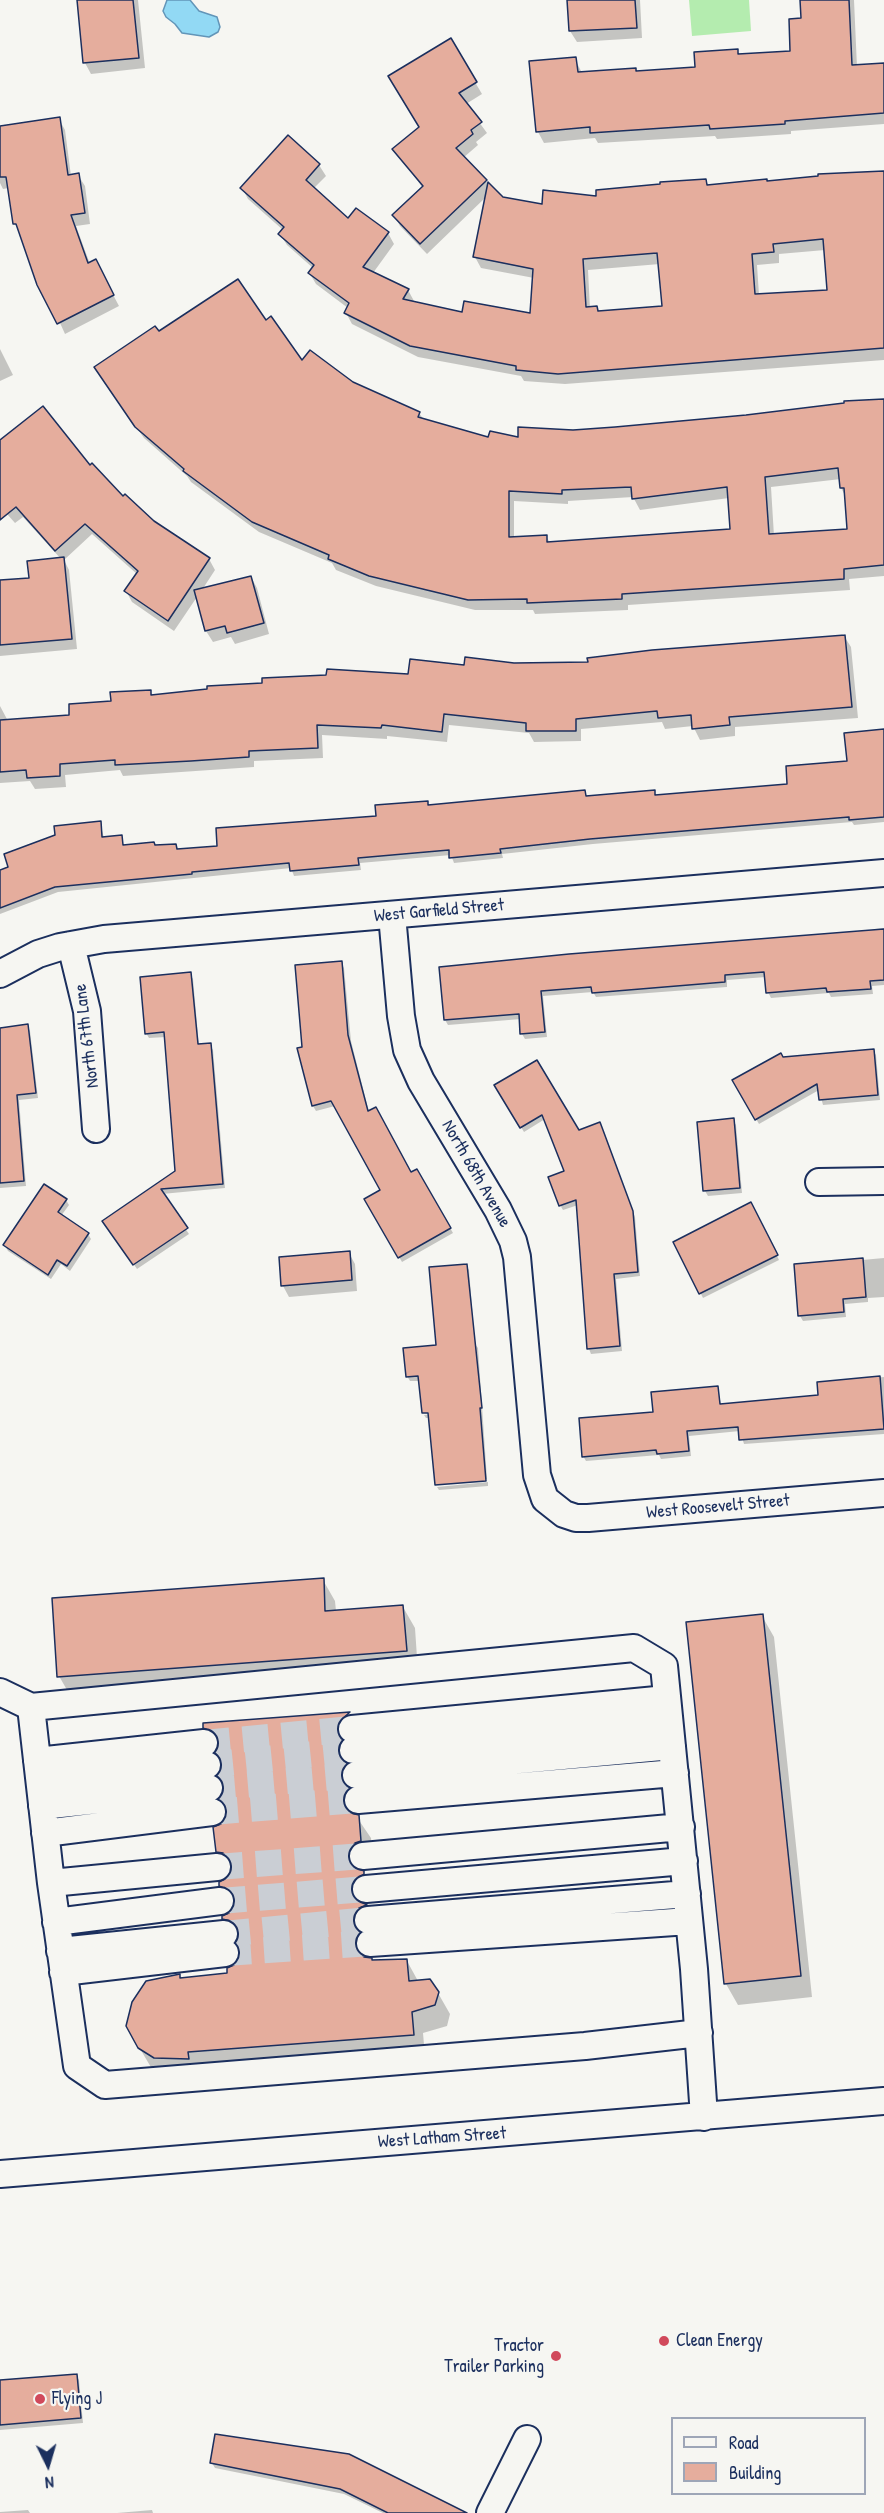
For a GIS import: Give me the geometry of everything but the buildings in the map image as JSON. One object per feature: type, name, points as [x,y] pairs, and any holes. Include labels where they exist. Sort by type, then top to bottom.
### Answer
[{"type":"street","name":"West Garfield Street","points":[[0,974],[38,954],[104,939],[884,873]]},
{"type":"street","name":"North 68th Avenue","points":[[392,915],[401,1016],[407,1050],[421,1081],[498,1210],[515,1249],[537,1475],[545,1499],[554,1508]]},
{"type":"street","name":"North 67th Lane","points":[[71,945],[87,1011],[96,1129]]},
{"type":"street","points":[[819,1182],[884,1181]]},
{"type":"street","name":"West Roosevelt Street","points":[[554,1508],[570,1516],[588,1518],[884,1493]]},
{"type":"street","points":[[0,1692],[31,1707],[634,1648],[664,1666],[687,1894],[704,2117]]},
{"type":"street","points":[[355,1763],[667,1699]]},
{"type":"street","points":[[31,1707],[51,1883],[76,2066],[105,2085],[585,2046],[699,2033]]},
{"type":"street","points":[[355,1763],[670,1735]]},
{"type":"street","points":[[355,1763],[675,1773]]},
{"type":"street","points":[[40,1783],[208,1777]]},
{"type":"street","points":[[40,1783],[208,1777]]},
{"type":"street","points":[[45,1833],[208,1777]]},
{"type":"street","points":[[363,1856],[681,1827]]},
{"type":"street","points":[[366,1889],[684,1861]]},
{"type":"street","points":[[51,1883],[217,1867]]},
{"type":"street","points":[[687,1894],[369,1931],[689,1921]]},
{"type":"street","points":[[56,1922],[220,1901]]},
{"type":"street","points":[[62,1961],[224,1943]]},
{"type":"street","name":"West Latham Street","points":[[0,2174],[884,2101]]},
{"type":"street","points":[[490,2513],[527,2439]]},
{"type":"green space","points":[[689,0],[749,0],[751,31],[692,36]]},
{"type":"water","points":[[167,0],[190,0],[199,11],[217,17],[220,27],[218,32],[209,37],[182,33],[163,11]]},
{"type":"tunnel","points":[[204,1743],[352,1729]]},
{"type":"tunnel","points":[[207,1765],[353,1750]]},
{"type":"tunnel","points":[[209,1788],[356,1775]]},
{"type":"tunnel","points":[[212,1812],[358,1800]]},
{"type":"tunnel","points":[[217,1867],[363,1856]]},
{"type":"tunnel","points":[[220,1901],[366,1889]]},
{"type":"tunnel","points":[[224,1934],[368,1920]]},
{"type":"tunnel","points":[[225,1953],[370,1943]]},
{"type":"place","name":"Clean Energy","points":[[664,2341]]},
{"type":"place","name":"Tractor Trailer Parking","points":[[556,2356]]},
{"type":"place","name":"Flying J","points":[[40,2399]]}]
